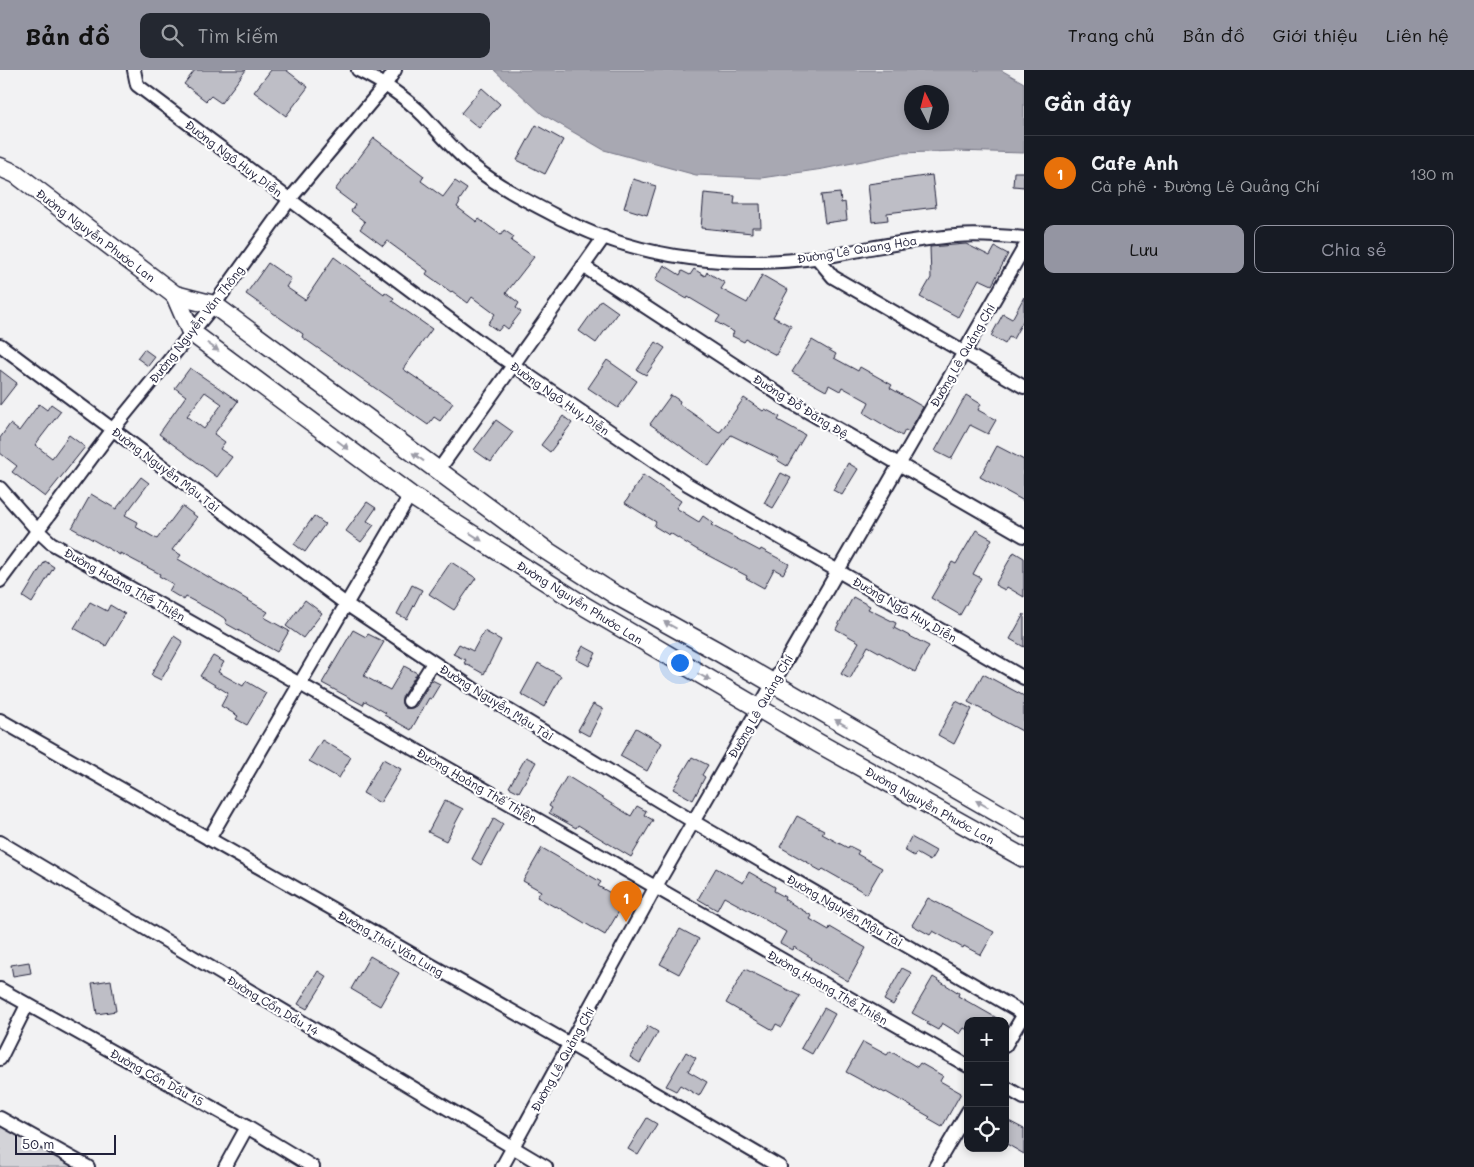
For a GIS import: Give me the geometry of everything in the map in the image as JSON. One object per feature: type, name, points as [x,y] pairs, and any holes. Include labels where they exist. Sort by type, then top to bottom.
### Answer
[{"type":"main road","name":"Đường Nguyễn Phước Lan","points":[[0,154],[10,162],[8,170],[175,296],[214,305],[547,551],[614,594],[774,683],[1024,828]]},
{"type":"main road","name":"Đường Nguyễn Phước Lan","points":[[175,296],[191,332],[410,495],[586,607],[759,709],[1024,858]]},
{"type":"street","name":"Đường Ngô Huy Diễn","points":[[134,70],[137,85],[481,343],[687,484],[1024,678]]},
{"type":"street","name":"Đường Lê Quang Hòa","points":[[358,70],[386,84],[422,114],[453,148],[474,167],[543,209],[592,234],[663,253],[742,262],[818,258],[914,240],[958,235],[1024,238]]},
{"type":"street","name":"Đường Nguyễn Văn Thông","points":[[0,581],[113,429],[214,305],[290,199],[386,84],[395,70]]},
{"type":"street","points":[[438,471],[604,237]]},
{"type":"street","name":"Đường Lê Quảng Chí","points":[[502,1167],[655,888],[1024,248]]},
{"type":"street","points":[[818,258],[833,277],[1024,387]]},
{"type":"street","name":"Đường Đỗ Đăng Đệ","points":[[583,266],[792,402],[1024,536]]},
{"type":"street","name":"Đường Nguyễn Mậu Tài","points":[[0,345],[346,604],[474,690],[694,822],[1024,1014]]},
{"type":"street","name":"Đường Hoàng Thế Thiện","points":[[0,488],[51,543],[300,682],[655,888],[964,1064]]},
{"type":"street","points":[[209,839],[410,495]]},
{"type":"street","points":[[409,701],[433,663]]},
{"type":"street","name":"Đường Thái Văn Lung","points":[[0,720],[570,1044],[780,1167]]},
{"type":"street","name":"Đường Cồn Dầu 14","points":[[0,842],[546,1167]]},
{"type":"street","name":"Đường Cồn Dầu 15","points":[[0,989],[247,1127],[313,1167]]},
{"type":"street","points":[[0,1059],[27,1005]]},
{"type":"street","points":[[1009,1039],[1024,1014]]},
{"type":"street","points":[[1009,1089],[1024,1098]]},
{"type":"street","points":[[0,1118],[88,1167]]},
{"type":"street","points":[[935,1167],[964,1118]]},
{"type":"street","points":[[225,1167],[247,1127]]},
{"type":"shaded area","points":[[494,70],[1001,70],[1024,83],[1024,153],[956,151],[902,153],[823,169],[761,178],[696,175],[604,150],[542,114]]},
{"type":"shaded area","points":[[0,1118],[88,1167],[0,1167]]},
{"type":"building","points":[[195,70],[246,70],[221,103],[211,96],[206,101],[184,84]]},
{"type":"building","points":[[271,70],[286,70],[308,87],[286,116],[254,92]]},
{"type":"building","points":[[482,88],[500,104],[479,128],[461,113]]},
{"type":"building","points":[[536,125],[563,140],[545,174],[517,160]]},
{"type":"building","points":[[374,138],[424,176],[421,181],[443,197],[455,181],[467,189],[457,207],[477,222],[479,219],[501,235],[504,230],[514,237],[511,241],[534,257],[506,293],[519,303],[516,308],[521,312],[508,329],[503,325],[498,331],[488,324],[495,314],[472,297],[468,303],[426,274],[428,271],[387,241],[383,246],[360,229],[365,222],[351,211],[355,205],[335,190]]},
{"type":"building","points":[[1014,172],[1024,172],[1024,187],[1013,186]]},
{"type":"building","points":[[932,175],[936,207],[887,213],[888,220],[872,222],[868,184]]},
{"type":"building","points":[[633,179],[656,186],[647,215],[624,208]]},
{"type":"building","points":[[704,193],[735,196],[734,204],[760,204],[761,227],[752,227],[752,233],[701,228]]},
{"type":"building","points":[[840,193],[841,203],[845,202],[847,220],[825,223],[821,195]]},
{"type":"building","points":[[966,244],[990,256],[995,247],[1008,254],[992,285],[979,279],[958,317],[920,297],[931,278],[930,247]]},
{"type":"building","points":[[334,257],[384,294],[385,292],[394,298],[392,301],[432,329],[403,369],[453,403],[440,421],[434,417],[428,425],[302,337],[303,334],[246,294],[268,263],[291,279],[286,287],[305,300]]},
{"type":"building","points":[[664,265],[680,275],[682,271],[690,275],[694,269],[705,276],[707,272],[725,283],[721,289],[747,303],[762,275],[788,290],[773,317],[791,326],[776,355],[746,339],[744,342],[732,336],[734,332],[716,322],[720,316],[655,280]]},
{"type":"building","points":[[1024,297],[1024,319],[1013,339],[1009,337],[1005,344],[991,336],[1003,314],[1012,319]]},
{"type":"building","points":[[601,300],[618,312],[596,343],[579,331]]},
{"type":"building","points":[[812,340],[836,354],[834,358],[858,371],[860,367],[892,385],[890,388],[923,407],[909,432],[905,430],[902,436],[864,413],[869,402],[842,387],[840,391],[829,385],[826,391],[792,372]]},
{"type":"building","points":[[656,342],[665,348],[646,375],[637,370]]},
{"type":"building","points":[[144,349],[155,357],[148,366],[137,358]]},
{"type":"building","points":[[607,360],[637,381],[618,408],[588,388]]},
{"type":"building","points":[[190,368],[238,401],[214,434],[225,442],[220,449],[232,457],[217,477],[159,434],[186,396],[175,388]],"holes":[[[205,392],[222,404],[204,429],[187,416]]]},
{"type":"building","points":[[0,370],[17,383],[0,405]]},
{"type":"building","points":[[671,395],[680,401],[679,404],[719,432],[744,398],[763,411],[765,409],[780,417],[778,420],[805,435],[787,466],[777,460],[778,458],[731,435],[709,466],[650,424]]},
{"type":"building","points":[[966,395],[981,404],[978,410],[996,420],[988,434],[970,425],[951,459],[935,451]]},
{"type":"building","points":[[39,404],[47,410],[51,404],[61,411],[35,445],[52,458],[69,435],[85,447],[45,497],[12,472],[17,466],[0,453],[0,438],[10,424],[19,431]]},
{"type":"building","points":[[563,416],[572,423],[550,452],[541,445]]},
{"type":"building","points":[[496,420],[513,432],[491,462],[474,450]]},
{"type":"building","points":[[997,446],[1024,460],[1024,501],[980,477]]},
{"type":"building","points":[[848,463],[858,469],[842,495],[833,490]]},
{"type":"building","points":[[781,473],[791,478],[773,508],[764,503]]},
{"type":"building","points":[[643,475],[681,501],[676,508],[699,522],[703,516],[713,523],[711,525],[789,564],[783,574],[774,569],[764,588],[746,578],[747,576],[654,526],[656,522],[625,503]]},
{"type":"building","points":[[141,477],[149,483],[125,515],[138,522],[136,527],[157,539],[182,506],[197,517],[172,550],[181,555],[178,559],[268,612],[264,617],[289,631],[277,652],[225,623],[227,620],[218,614],[186,597],[184,600],[169,591],[173,584],[159,576],[160,574],[120,553],[120,555],[72,528],[91,494],[116,509]]},
{"type":"building","points":[[367,502],[376,508],[367,521],[374,525],[361,542],[346,531]]},
{"type":"building","points":[[314,516],[325,524],[305,552],[294,544]]},
{"type":"building","points":[[976,530],[992,539],[973,574],[981,578],[960,615],[931,598],[952,562],[956,564]]},
{"type":"building","points":[[1014,552],[1024,558],[1024,597],[1007,587],[1005,590],[995,585]]},
{"type":"building","points":[[45,561],[54,567],[32,603],[23,597]]},
{"type":"building","points":[[451,562],[476,578],[454,610],[429,594]]},
{"type":"building","points":[[412,585],[422,590],[407,619],[397,614]]},
{"type":"building","points":[[853,597],[870,606],[868,609],[896,623],[894,628],[929,646],[915,672],[868,646],[850,679],[841,674],[859,642],[836,629]]},
{"type":"building","points":[[305,600],[322,613],[303,638],[286,626]]},
{"type":"building","points":[[90,602],[107,611],[110,605],[125,614],[106,646],[74,628]]},
{"type":"building","points":[[1024,614],[1024,647],[1010,639]]},
{"type":"building","points":[[353,630],[366,637],[368,634],[384,642],[364,676],[390,690],[404,666],[417,673],[402,697],[402,704],[405,708],[416,706],[432,680],[440,684],[431,699],[429,698],[411,730],[384,715],[386,713],[365,701],[363,705],[322,683]]},
{"type":"building","points":[[484,631],[501,640],[484,674],[464,663],[466,660],[453,654],[459,644],[473,651]]},
{"type":"building","points":[[174,636],[183,642],[161,680],[151,675]]},
{"type":"building","points":[[583,646],[596,653],[589,666],[576,659]]},
{"type":"building","points":[[213,656],[224,662],[218,672],[243,686],[246,681],[266,693],[247,725],[236,719],[238,716],[221,706],[228,693],[200,676]]},
{"type":"building","points":[[538,663],[561,676],[544,707],[521,694]]},
{"type":"building","points":[[983,674],[1024,696],[1024,732],[968,702]]},
{"type":"building","points":[[956,701],[972,709],[954,744],[938,735]]},
{"type":"building","points":[[593,704],[603,709],[589,736],[578,730]]},
{"type":"building","points":[[636,728],[662,743],[647,771],[620,756]]},
{"type":"building","points":[[322,740],[351,757],[339,778],[309,761]]},
{"type":"building","points":[[526,757],[536,762],[519,792],[509,787]]},
{"type":"building","points":[[692,757],[708,765],[702,775],[705,777],[693,800],[673,789]]},
{"type":"building","points":[[383,759],[401,769],[380,803],[363,793]]},
{"type":"building","points":[[567,776],[631,816],[637,806],[646,811],[644,815],[653,820],[631,857],[578,825],[576,828],[549,813],[552,808],[549,806]]},
{"type":"building","points":[[445,800],[463,809],[446,841],[428,832]]},
{"type":"building","points":[[797,816],[824,830],[822,834],[848,848],[849,846],[859,851],[857,854],[882,868],[867,894],[823,869],[821,871],[780,847]]},
{"type":"building","points":[[494,818],[503,824],[481,865],[472,859]]},
{"type":"building","points":[[911,837],[936,851],[930,861],[916,853],[914,856],[904,850]]},
{"type":"building","points":[[542,848],[601,882],[598,886],[625,901],[605,935],[537,897],[541,891],[523,881]]},
{"type":"building","points":[[716,868],[743,883],[749,872],[775,887],[774,891],[812,916],[810,919],[829,930],[830,927],[866,948],[848,981],[794,947],[793,950],[780,943],[786,932],[759,916],[724,897],[717,910],[698,899]]},
{"type":"building","points":[[928,898],[994,932],[981,955],[964,946],[963,948],[933,931],[930,935],[912,925]]},
{"type":"building","points":[[680,929],[699,939],[679,974],[660,964]]},
{"type":"building","points":[[370,956],[399,973],[380,1006],[351,989]]},
{"type":"building","points":[[29,962],[31,973],[13,976],[11,965]]},
{"type":"building","points":[[902,968],[912,973],[893,1005],[884,1000]]},
{"type":"building","points":[[745,969],[800,996],[782,1027],[776,1024],[773,1030],[726,1003]]},
{"type":"building","points":[[318,971],[327,977],[307,1009],[298,1004]]},
{"type":"building","points":[[933,977],[959,993],[958,996],[995,1017],[964,1017],[964,1028],[960,1034],[942,1023],[938,1030],[912,1013]]},
{"type":"building","points":[[111,980],[116,1011],[97,1014],[92,983]]},
{"type":"building","points":[[824,1008],[835,1014],[812,1054],[801,1048]]},
{"type":"building","points":[[648,1026],[658,1032],[640,1063],[630,1057]]},
{"type":"building","points":[[863,1042],[887,1055],[890,1051],[917,1067],[920,1063],[943,1076],[940,1081],[961,1093],[942,1127],[928,1119],[930,1117],[846,1072]]},
{"type":"building","points":[[686,1052],[696,1058],[688,1071],[707,1082],[699,1096],[680,1085],[676,1091],[666,1086]]},
{"type":"building","points":[[647,1118],[657,1124],[638,1155],[628,1149]]},
{"type":"building","points":[[1009,1121],[1024,1129],[1024,1154],[1009,1145]]},
{"type":"place","name":"Cafe Anh","points":[[626,922]]}]
